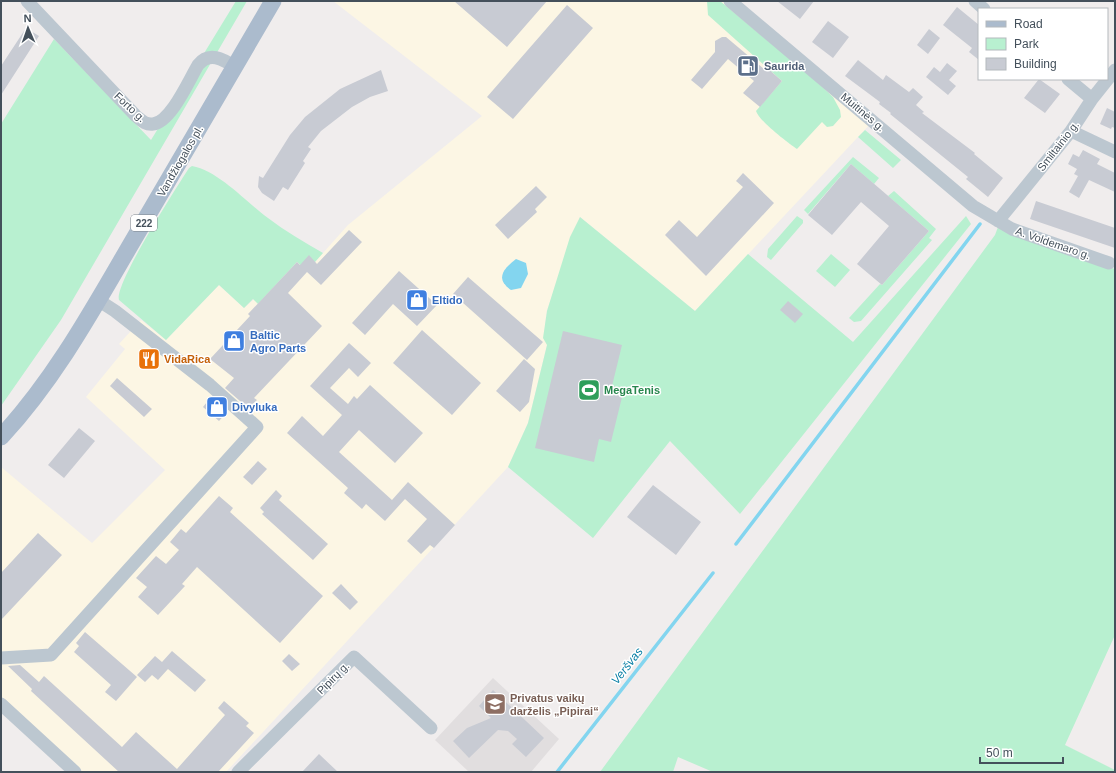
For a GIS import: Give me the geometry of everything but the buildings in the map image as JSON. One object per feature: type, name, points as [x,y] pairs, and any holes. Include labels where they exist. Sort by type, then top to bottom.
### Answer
[{"type":"main road","name":"Vandžiogalos pl.","points":[[1,437],[36,395],[59,363],[98,300],[273,1]]},
{"type":"street","name":"Forto g.","points":[[27,1],[136,116],[147,124],[155,124],[168,115],[198,65],[203,60],[210,57],[219,58],[235,67]]},
{"type":"street","name":"Muitinės g.","points":[[730,1],[966,200],[998,221]]},
{"type":"street","points":[[975,1],[983,8]]},
{"type":"street","name":"Smiltainio g.","points":[[1108,79],[1115,70]]},
{"type":"street","points":[[1069,80],[1092,99]]},
{"type":"street","name":"Smiltainio g.","points":[[998,221],[1071,131],[1092,99],[1107,80]]},
{"type":"street","points":[[1071,131],[1115,152]]},
{"type":"street","name":"A. Voldemaro g.","points":[[998,221],[1012,229],[1109,263]]},
{"type":"street","points":[[1,658],[51,655],[257,427],[204,381],[115,311],[98,300]]},
{"type":"street","name":"Pipirų g.","points":[[238,772],[354,657],[430,728]]},
{"type":"street","points":[[1,704],[75,772]]},
{"type":"shaded area","points":[[333,1],[730,1],[873,121],[695,311],[580,217],[547,310],[545,324],[547,345],[528,423],[508,467],[226,772],[83,772],[1,696],[1,467],[92,543],[165,470],[86,397],[125,349],[119,344],[141,320],[166,340],[219,285],[244,308],[297,262],[307,271],[348,225],[482,116]]},
{"type":"shaded area","name":"Privatus vaikų darželis „Pipirai“","points":[[493,678],[559,739],[531,772],[469,772],[435,740]]},
{"type":"green space","points":[[236,1],[247,1],[61,320],[1,406],[1,124],[54,39],[151,140]]},
{"type":"green space","points":[[707,1],[720,1],[814,79],[833,97],[840,110],[841,117],[833,126],[827,127],[822,122],[797,149],[768,126],[756,111],[782,81],[708,15]]},
{"type":"green space","points":[[865,130],[901,160],[893,168],[858,137]]},
{"type":"green space","points":[[853,157],[879,178],[874,184],[851,164],[808,214],[804,210]]},
{"type":"green space","points":[[192,166],[202,169],[222,180],[274,223],[323,253],[307,271],[297,262],[258,304],[253,299],[244,308],[219,285],[166,340],[119,300],[120,291],[126,275],[160,214],[189,168]]},
{"type":"green space","points":[[894,191],[936,229],[929,238],[932,240],[861,321],[854,322],[849,318],[880,284],[882,285],[929,231],[888,196]]},
{"type":"green space","points":[[797,216],[803,220],[803,223],[771,260],[767,257],[768,249]]},
{"type":"green space","points":[[966,216],[971,224],[740,514],[670,441],[593,538],[508,467],[528,423],[547,345],[543,338],[547,311],[570,237],[580,217],[695,311],[748,254],[853,342]]},
{"type":"green space","points":[[998,227],[1115,269],[1115,635],[1065,745],[1115,770],[1115,772],[713,772],[678,757],[673,772],[600,772],[995,235]]},
{"type":"green space","points":[[831,254],[850,270],[835,287],[816,271]]},
{"type":"water","points":[[516,259],[526,263],[528,274],[521,288],[511,290],[503,282],[502,278],[504,270]]},
{"type":"waterway","points":[[736,544],[980,224]]},
{"type":"waterway","name":"Veršvas","points":[[557,772],[713,573]]},
{"type":"place","name":"Saurida","points":[[748,66]]},
{"type":"place","name":"Eltido","points":[[417,300]]},
{"type":"place","name":"Baltic Agro Parts","points":[[234,341]]},
{"type":"place","name":"VidaRica","points":[[149,359]]},
{"type":"place","name":"MegaTenis","points":[[589,390]]},
{"type":"place","name":"Divyluka","points":[[217,407]]},
{"type":"place","name":"Privatus vaikų darželis „Pipirai“","points":[[495,704]]}]
